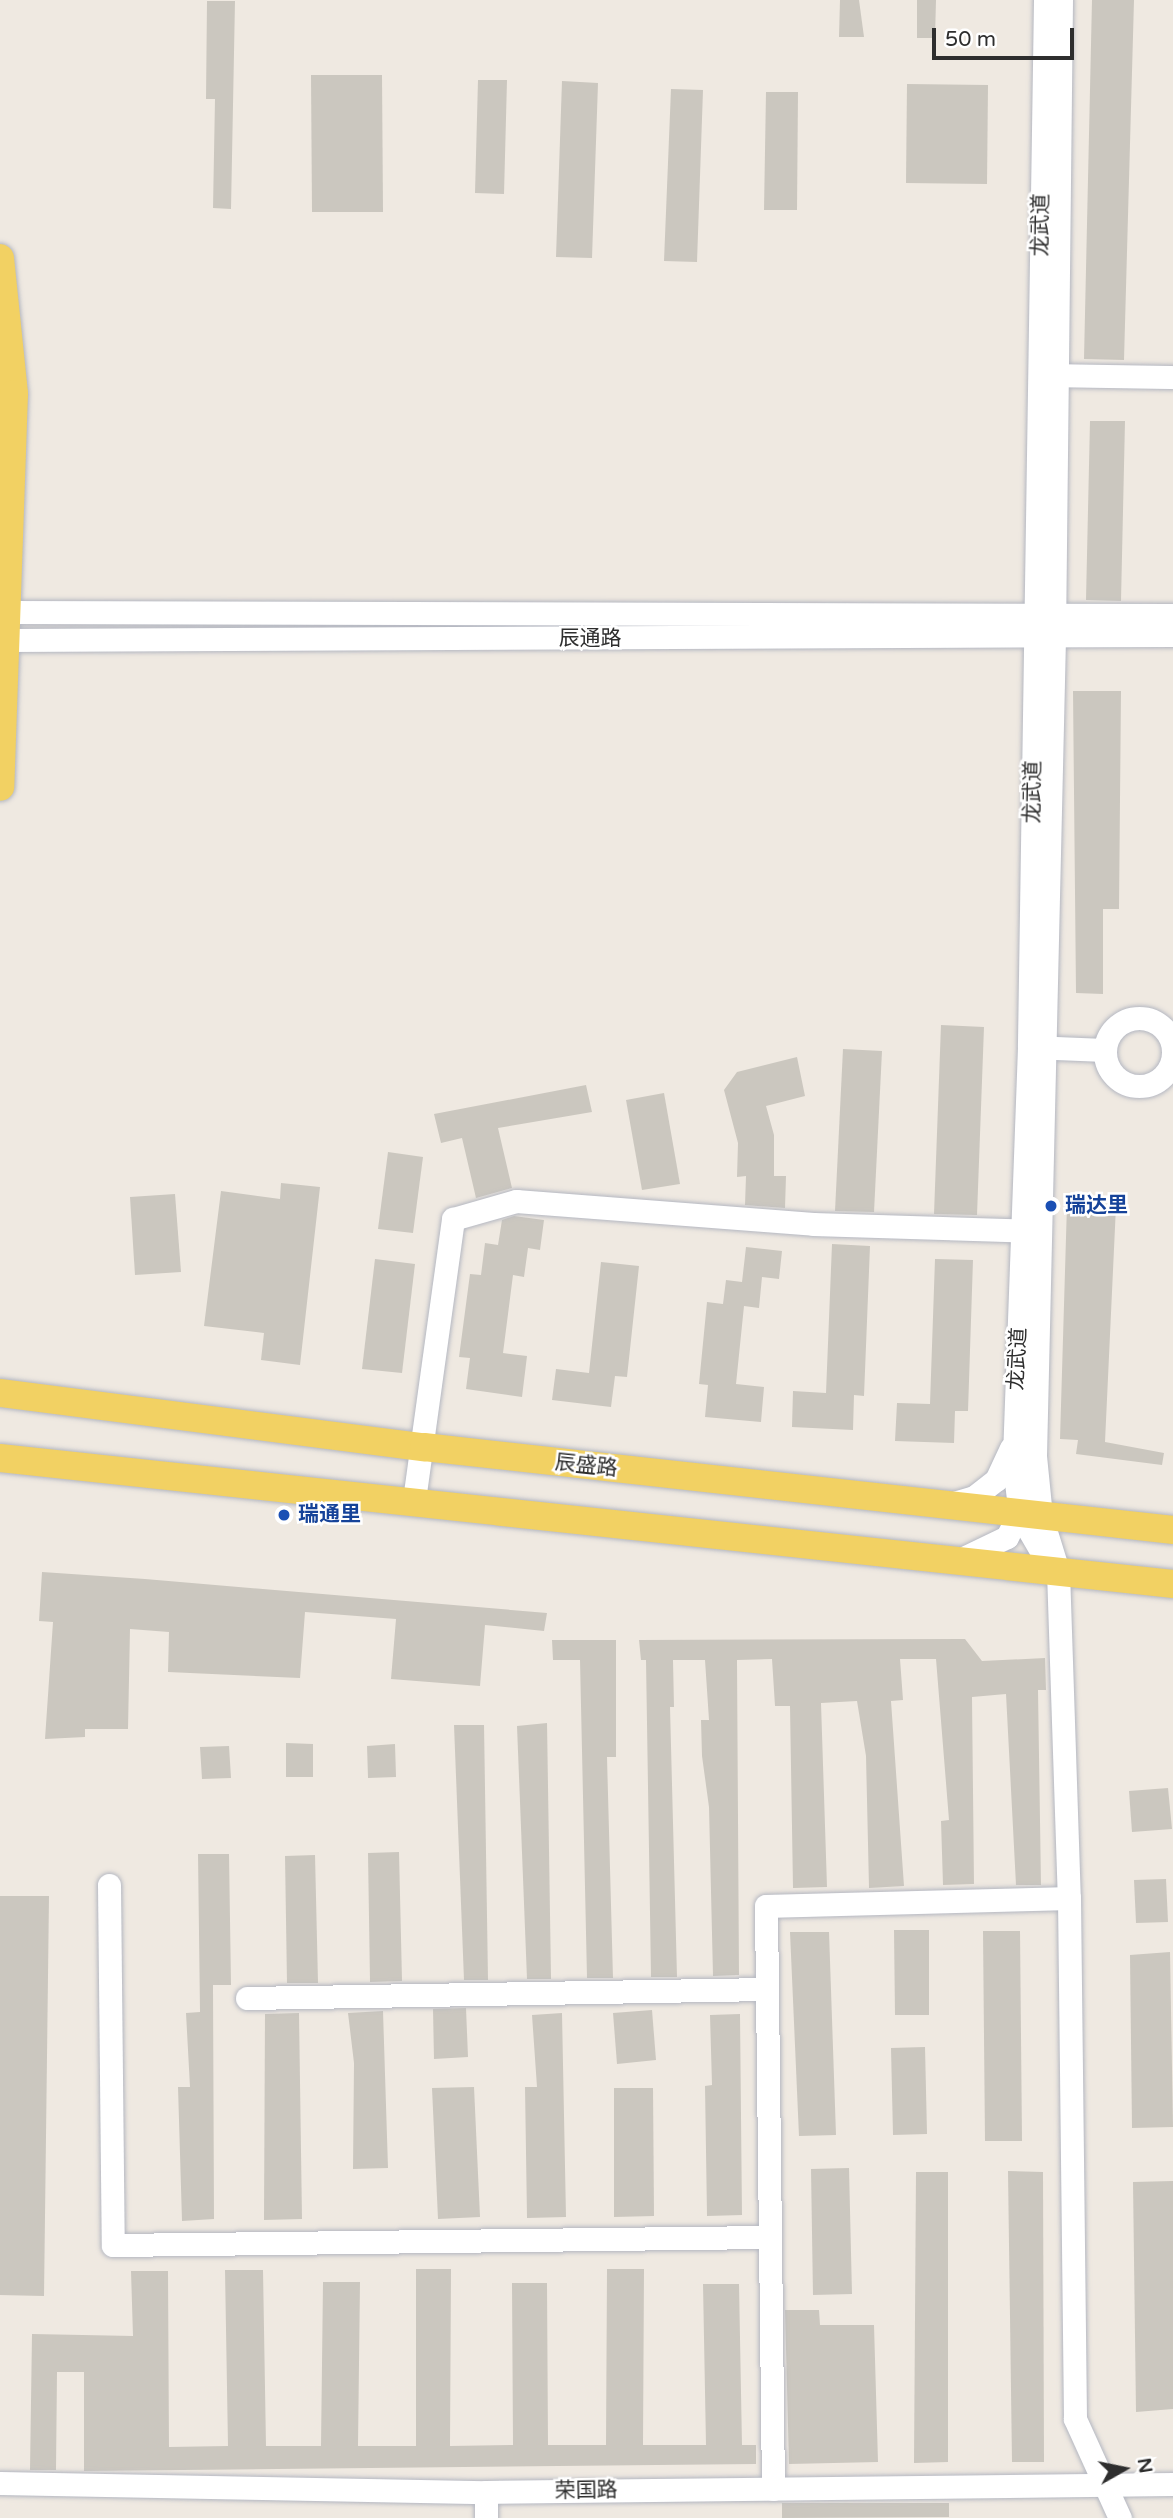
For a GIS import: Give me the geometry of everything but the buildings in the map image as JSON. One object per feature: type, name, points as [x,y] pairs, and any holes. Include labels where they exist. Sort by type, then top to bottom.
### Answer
[{"type":"main road","points":[[0,258],[14,394],[8,626],[0,787]]},
{"type":"main road","name":"辰盛路","points":[[0,1393],[424,1447],[1173,1530]]},
{"type":"main road","points":[[0,1458],[414,1500],[1173,1584]]},
{"type":"street","name":"龙武道","points":[[1045,0],[1048,375],[1038,1048],[1032,1230],[1015,1435],[1030,1516],[1045,1561],[1058,1571]]},
{"type":"street","points":[[1062,0],[1048,375],[1173,377]]},
{"type":"street","name":"辰通路","points":[[1045,627],[1173,615]]},
{"type":"street","name":"辰通路","points":[[8,626],[1045,627],[1173,635]]},
{"type":"street","points":[[1038,1048],[1105,1051]]},
{"type":"street","points":[[414,1500],[424,1447],[453,1219],[516,1201],[799,1223],[1032,1230],[1035,1456],[1030,1516],[994,1547],[956,1560]]},
{"type":"street","points":[[942,1506],[974,1496],[996,1480],[1015,1435]]},
{"type":"street","points":[[1058,1571],[1069,1898],[1075,2419],[1103,2486],[1120,2518]]},
{"type":"street","points":[[109,1885],[113,2245],[770,2237]]},
{"type":"street","points":[[773,2489],[766,1906],[1069,1898]]},
{"type":"street","points":[[247,1998],[767,1989]]},
{"type":"street","name":"荣国路","points":[[0,2483],[486,2492],[1173,2484]]},
{"type":"street","points":[[486,2492],[486,2518]]},
{"type":"place","name":"瑞达里","points":[[1051,1206]]},
{"type":"place","name":"瑞通里","points":[[284,1515]]}]
